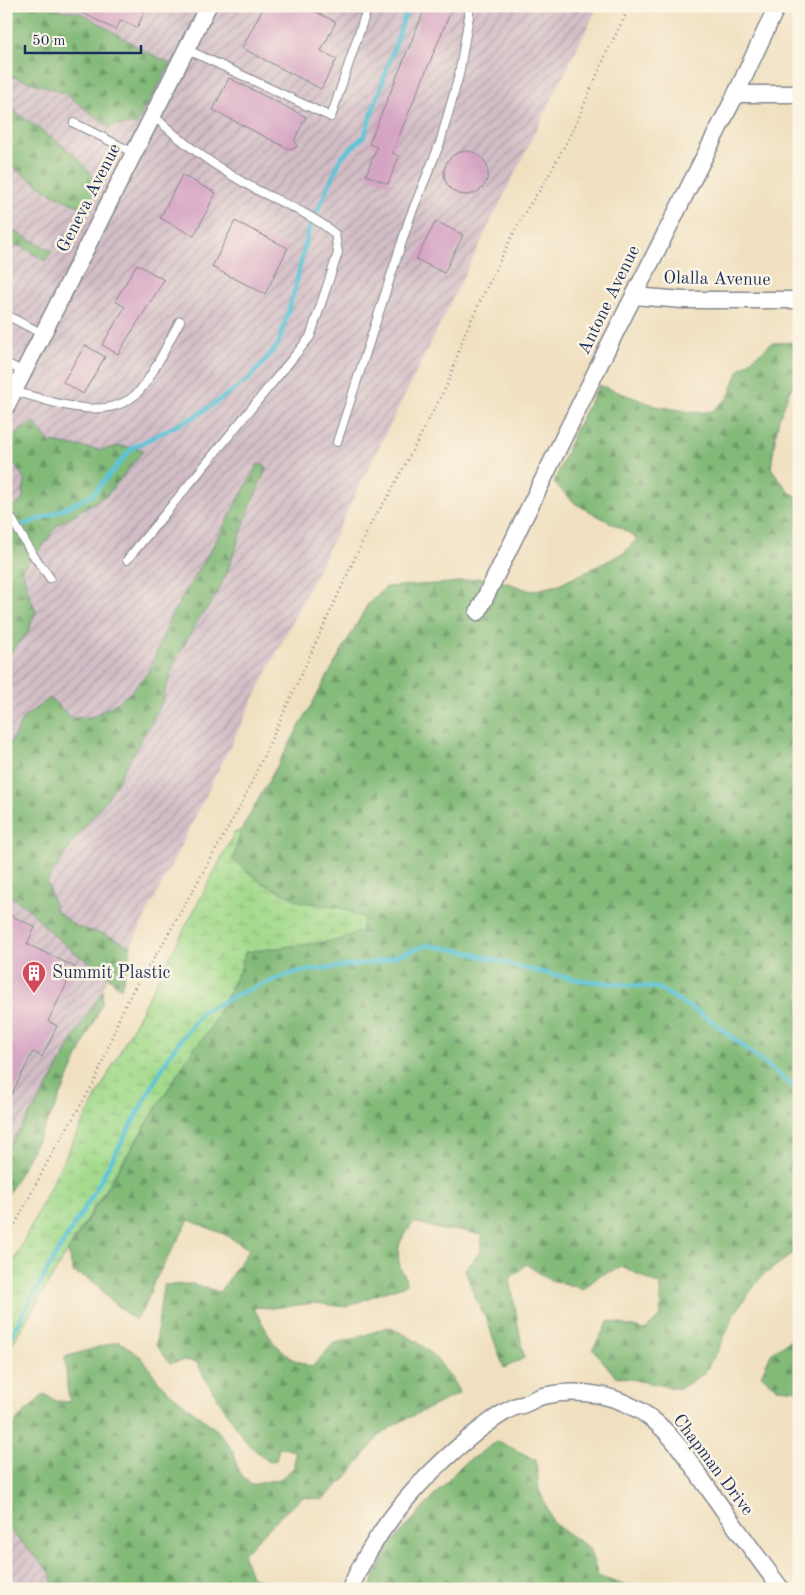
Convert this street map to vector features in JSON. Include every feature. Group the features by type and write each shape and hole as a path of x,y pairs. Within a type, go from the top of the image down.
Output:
{"street":[{"name":"Geneva Avenue","path":"6,407 208,6"},
{"name":"Antone Avenue","path":"478,612 736,94 777,6"},
{"path":"736,94 799,94"},
{"name":"Olalla Avenue","path":"634,296 684,300 799,300"},
{"name":"Chapman Drive","path":"350,1589 377,1538 398,1509 414,1490 457,1448 495,1418 517,1405 522,1405 543,1396 574,1392 610,1396 634,1406 658,1424 686,1456 781,1589"}],"lane":[{"path":"186,49 331,117 368,6"},
{"path":"337,442 410,217 440,143 459,75 469,6"},
{"path":"127,560 310,337 338,253 335,234 320,222 254,188 213,164 177,138 153,115"},
{"path":"74,123 134,153"},
{"path":"6,315 43,334"},
{"path":"14,391 75,408 105,408 119,404 135,396 144,386 180,321"},
{"path":"6,363 24,372"},
{"path":"9,517 50,578"}],"path":[{"path":"6,1242 49,1159 92,1087 120,1016 133,990 171,929 242,803 372,521 389,495 447,385 465,333 509,242 548,179 574,128 607,52 630,6"}],"shaded area":[{"path":"6,6 598,6 131,946 104,934 77,927 56,911 47,882 78,835 107,799 150,725 161,704 174,664 197,621 212,602 267,467 258,464 212,548 171,616 149,671 130,693 92,717 23,718 12,741 6,745 6,658 27,634 36,611 22,570 43,546 57,525 82,511 144,450 120,446 101,450 49,442 34,422 10,458 25,479 22,501 6,510"},
{"path":"6,893 30,910 47,929 76,954 95,965 108,977 103,990 79,1028 50,1083 6,1151"},
{"path":"6,1526 52,1573 53,1589 6,1589"}],"green space":[{"path":"6,6 47,6 53,9 82,13 145,51 171,64 136,124 107,126 65,93 11,76 6,79"},
{"path":"6,102 9,107 74,154 97,181 90,209 59,197 13,167 6,173"},
{"path":"6,227 52,251 45,261 23,247 6,244"},
{"path":"799,342 799,376 789,392 779,419 771,468 790,493 799,497 799,1249 761,1277 734,1314 719,1349 704,1373 680,1389 615,1376 593,1349 609,1321 645,1330 661,1316 660,1285 623,1267 600,1275 584,1289 548,1279 526,1264 510,1279 524,1358 504,1368 465,1269 481,1251 482,1235 459,1230 442,1230 414,1222 404,1236 398,1256 406,1285 346,1307 314,1303 273,1308 253,1307 273,1342 292,1359 312,1367 334,1343 350,1340 388,1327 412,1339 430,1353 446,1370 460,1393 396,1424 380,1435 346,1478 322,1500 303,1497 243,1554 251,1576 280,1589 53,1589 51,1573 6,1526 6,1431 44,1394 56,1401 70,1402 65,1357 119,1341 141,1357 162,1386 218,1431 234,1452 238,1471 251,1485 280,1479 294,1468 295,1451 279,1447 276,1460 269,1462 246,1442 205,1378 197,1362 185,1360 170,1363 156,1345 164,1285 193,1284 220,1292 249,1249 226,1235 189,1220 154,1282 145,1306 135,1320 113,1303 93,1281 73,1272 68,1251 190,1054 215,1018 229,993 245,952 338,940 341,908 301,902 262,883 233,860 240,832 368,604 386,587 451,583 478,578 508,583 531,591 559,585 624,553 637,539 576,504 554,483 575,430 599,385 656,406 697,413 712,411 728,398 739,370 772,343"},
{"path":"34,422 49,442 101,450 120,446 144,450 107,495 57,525 43,546 22,569 29,595 36,611 27,634 6,658 6,510 22,501 25,480 10,458 11,437"},
{"path":"258,464 267,467 252,502 226,575 212,602 197,621 174,664 161,704 107,799 78,835 47,882 56,911 77,927 104,934 131,946 121,989 95,965 76,954 47,929 30,910 6,893 6,745 12,741 23,718 50,698 72,718 92,717 130,693 149,671 171,616 212,548"},
{"path":"235,832 240,832 233,860 262,883 301,902 341,908 365,918 360,932 338,940 245,952 241,967 210,1029 190,1054 93,1209 6,1354 6,1277 70,1147"},
{"path":"103,990 102,1003 56,1106 6,1198 6,1151 50,1083 79,1028"},
{"path":"799,1335 799,1390 777,1388 761,1375 772,1352"},
{"path":"498,1441 536,1460 539,1490 554,1524 589,1548 598,1576 635,1589 369,1589 389,1546 462,1465"}],"building":[{"path":"69,6 147,6 137,28 121,20 116,30"},
{"path":"264,6 304,6 336,22 321,51 337,59 321,89 242,48"},
{"path":"426,6 453,6 392,153 399,156 388,184 366,175 377,147 369,144"},
{"path":"229,78 306,117 295,139 297,147 289,149 213,110"},
{"path":"462,151 470,151 482,157 488,173 482,189 470,195 462,195 450,189 444,177 444,169 450,157"},
{"path":"182,175 216,193 194,236 160,218"},
{"path":"235,221 288,248 265,294 212,267"},
{"path":"436,221 463,235 444,273 416,259"},
{"path":"137,264 164,280 118,354 102,345 125,307 115,301"},
{"path":"85,345 105,357 83,394 63,382"},
{"name":"Summit Plastic","path":"6,913 35,927 27,944 75,967 48,1021 57,1026 42,1057 33,1052 6,1105"}],"waterway":[{"path":"6,531 51,515 92,495 132,448 199,414 248,380 278,345 294,292 308,232 341,158 364,136 407,10 406,6"},
{"path":"6,1345 57,1253 92,1196 170,1054 202,1012 245,991 296,972 378,962 428,945 463,951 527,969 579,980 658,988 709,1019 799,1091"}],"place":[{"name":"Summit Plastic","path":"34,994"}]}
